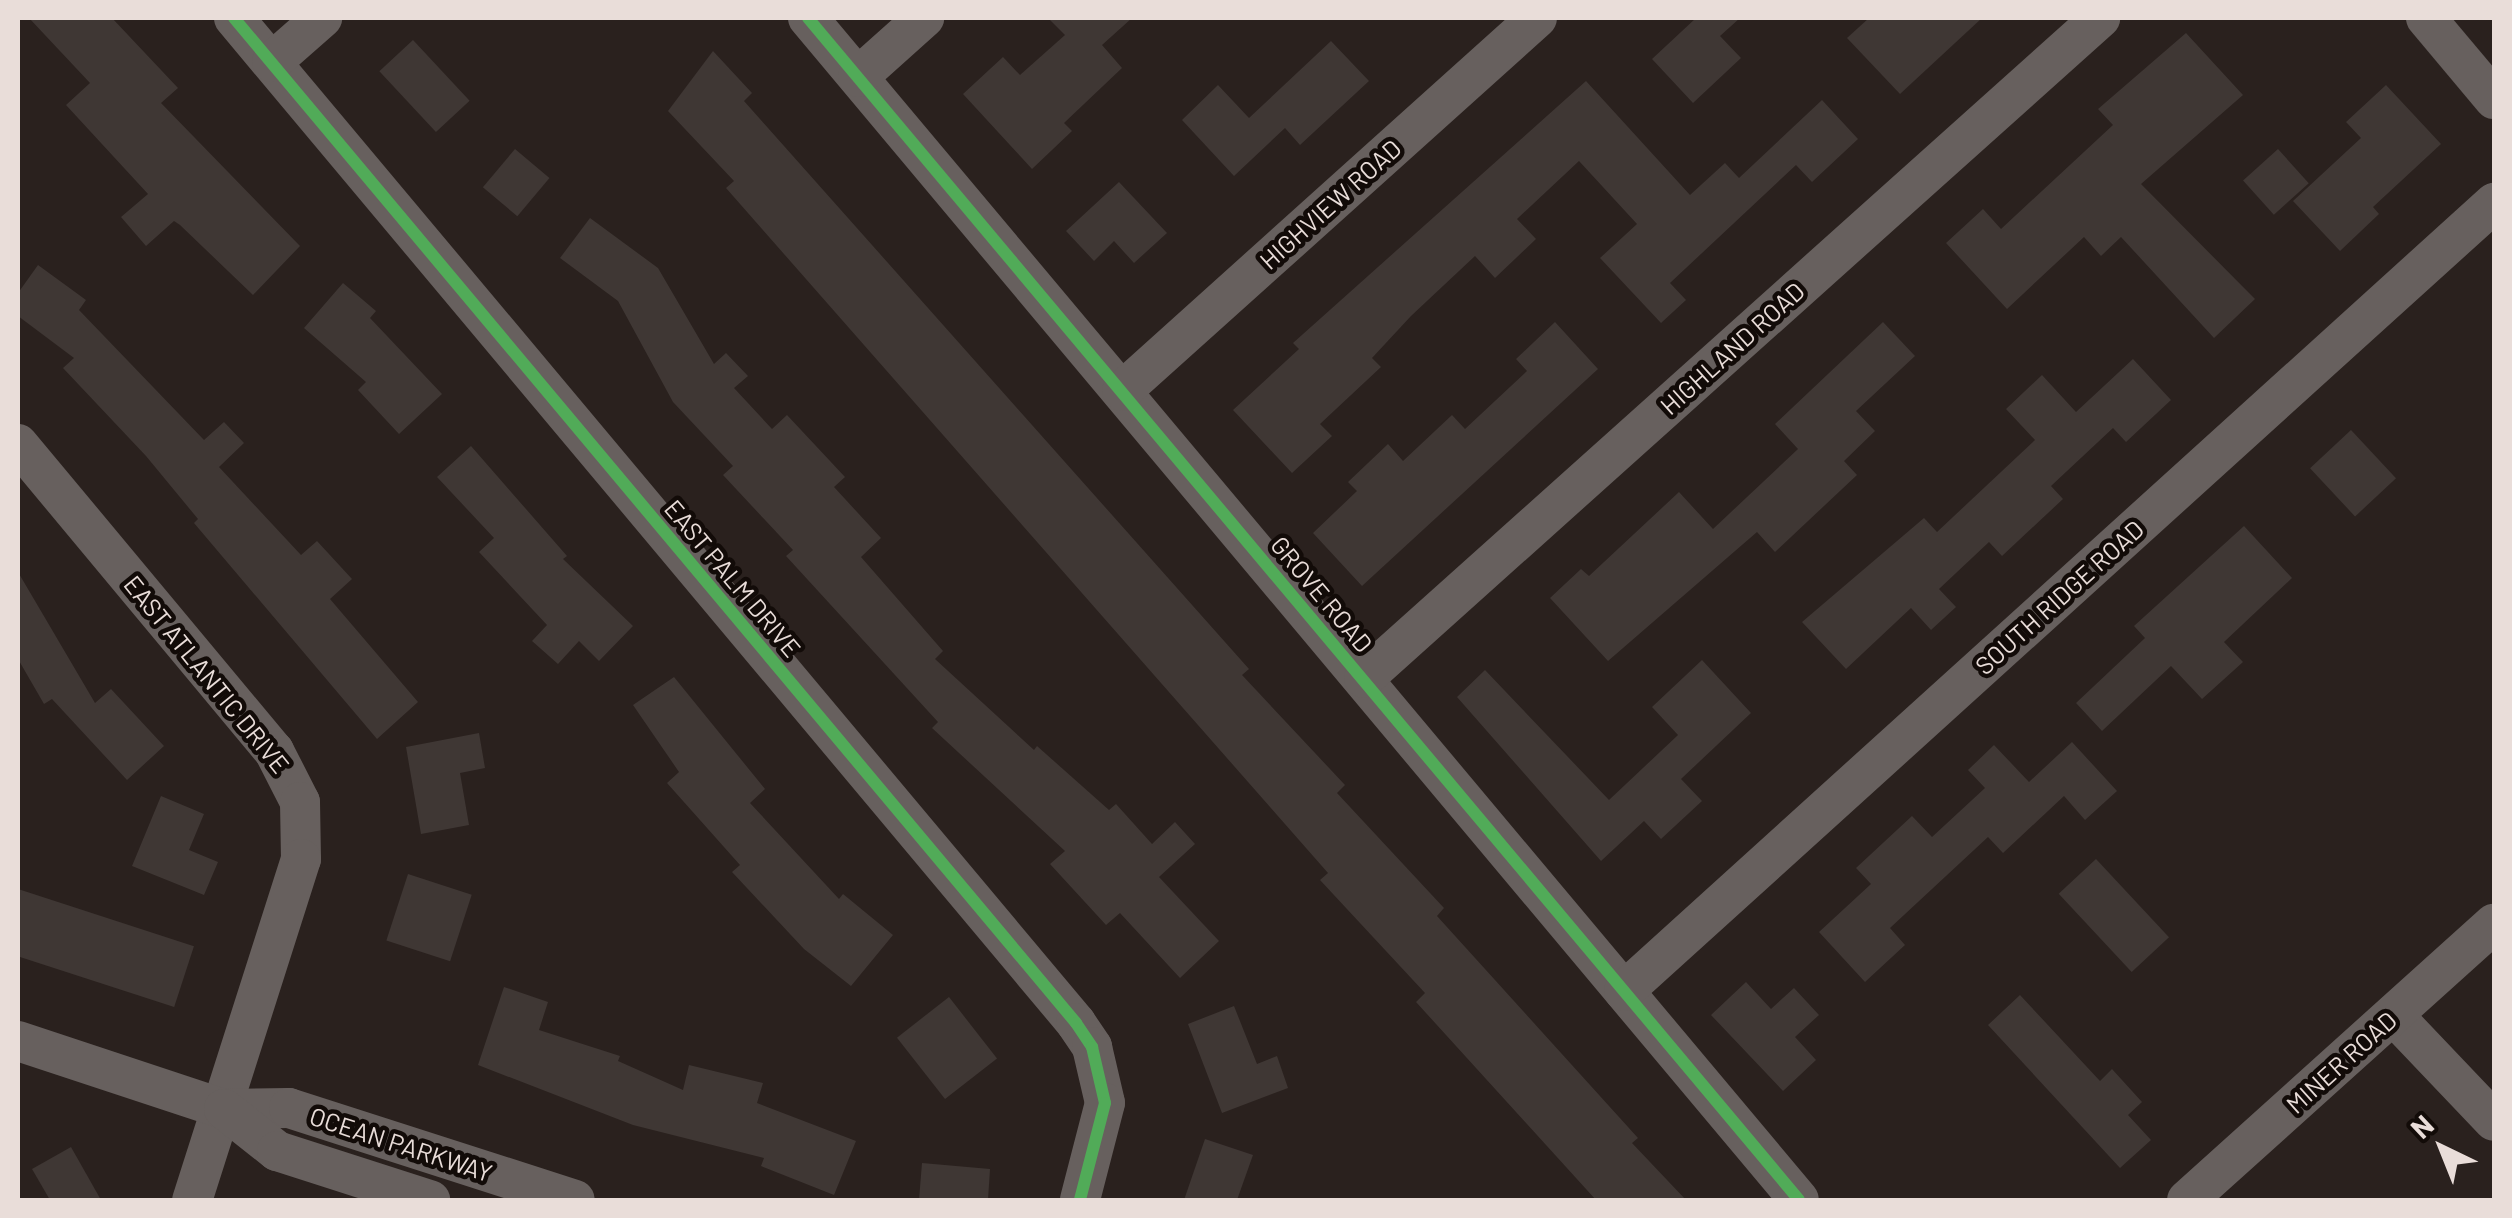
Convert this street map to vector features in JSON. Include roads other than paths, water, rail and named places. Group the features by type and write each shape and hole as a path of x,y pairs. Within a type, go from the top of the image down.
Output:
{"street":[{"name":"EAST PALM DRIVE","path":"234,18 1076,1024 1097,1060 1105,1103 1080,1200"},
{"path":"272,62 322,18"},
{"name":"GROVE ROAD","path":"808,18 1799,1200"},
{"path":"858,77 924,18"},
{"name":"HIGHVIEW ROAD","path":"1122,391 1537,18"},
{"name":"HIGHLAND ROAD","path":"1364,678 2100,18"},
{"path":"2426,18 2494,99"},
{"name":"SOUTH RIDGE ROAD","path":"1624,991 2494,203"},
{"name":"EAST ATLANTIC DRIVE","path":"18,444 274,751 300,802 301,859 192,1200"},
{"name":"MINER ROAD","path":"2187,1200 2494,924"},
{"path":"2393,1015 2494,1120"},
{"name":"OCEAN PARKWAY","path":"18,1041 224,1109 289,1108 575,1200"},
{"name":"OCEAN PARKWAY","path":"224,1109 277,1151 430,1200"}]}
